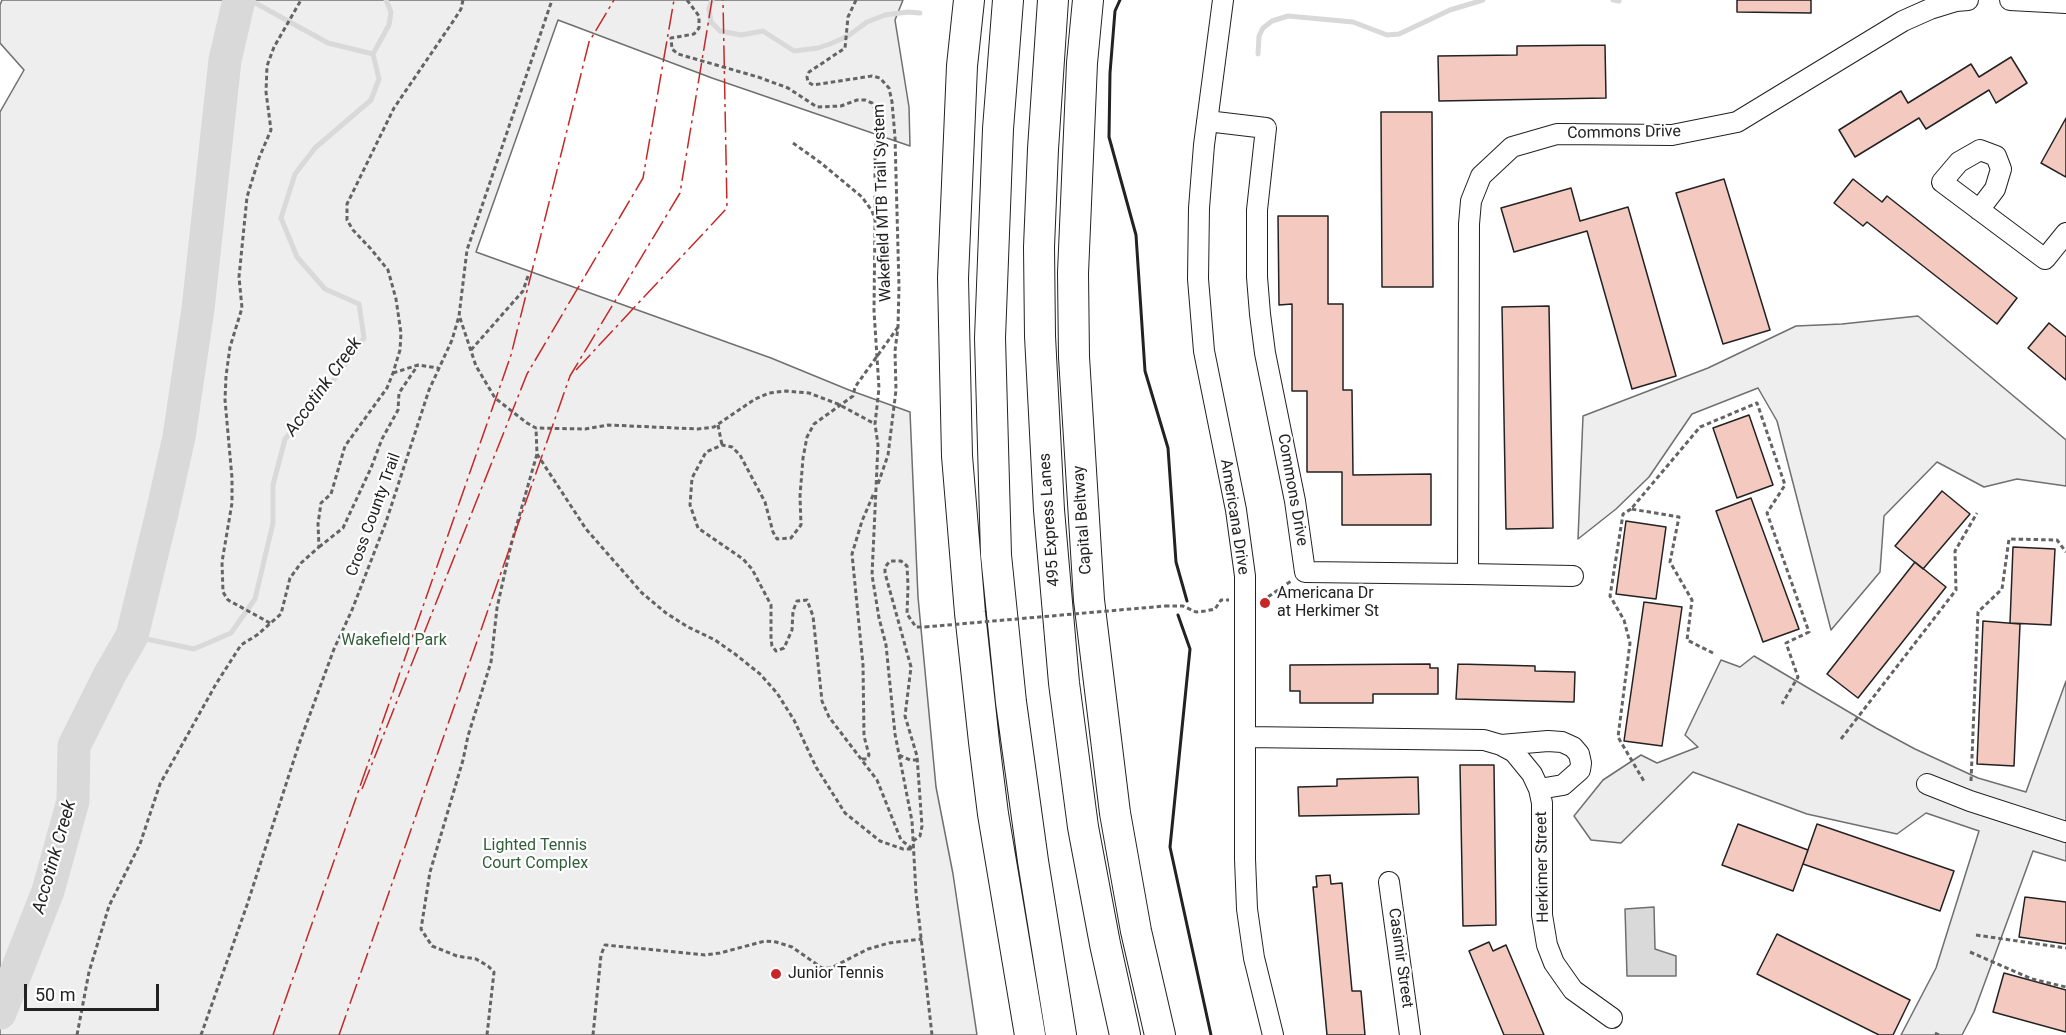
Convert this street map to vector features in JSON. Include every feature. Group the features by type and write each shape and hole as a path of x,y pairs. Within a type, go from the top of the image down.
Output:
{"highway":[{"path":"969,0 962,66 953,278 957,456 970,613 984,742 995,826 1030,1035"},
{"path":"1008,0 998,129 990,327 996,555 1011,702 1034,873 1061,1035"},
{"name":"495 Express Lanes","path":"1053,0 1043,138 1040,247 1040,336 1049,510 1064,683 1082,815 1105,944 1125,1034"},
{"name":"Capital Beltway","path":"1088,0 1081,74 1073,273 1078,423 1089,600 1115,813 1136,931 1160,1035"}],"street":[{"name":"Americana Drive","path":"1223,0 1207,121 1199,208 1198,279 1204,351 1236,510 1245,576 1247,909 1254,958 1273,1035"},
{"name":"Commons Drive","path":"1468,574 1469,224 1471,201 1481,176 1512,147 1557,134 1672,135 1737,122 1903,21 1929,9 1968,0"},
{"path":"2010,0 2066,3"},
{"name":"Commons Drive","path":"1207,121 1266,128 1257,210 1257,277 1260,314 1265,353 1297,512 1305,572 1573,576"},
{"path":"1979,210 2045,259 2066,232"},
{"name":"Herkimer Street","path":"1245,737 1484,740 1514,752 1525,764 1539,789 1542,803 1542,915 1547,945 1554,963 1573,990 1612,1018"},
{"path":"1501,745 1548,741 1562,742 1573,747 1579,754 1580,770 1563,785 1539,789"},
{"path":"1927,784 1970,801 2066,832"},
{"name":"Casimir Street","path":"1389,882 1410,1035"}],"path":[{"path":"270,623 228,600 223,592 222,562 232,503 225,400 226,376 230,347 242,308 239,277 247,197 259,158 271,130 266,92 267,66 274,47 301,0"},
{"path":"319,547 318,524 321,503 331,494 345,446 387,388 400,350 396,300 388,270 353,230 348,220 347,204 394,108 454,20 461,9 463,0"},
{"name":"Cross County Trail","path":"201,1035 247,905 299,744 334,649 352,610 386,522 429,390 452,340 459,316 466,250 552,0"},
{"name":"Wakefield MTB Trail System","path":"687,0 699,16 699,28 693,34 671,38 672,49 678,54 788,88 818,107 841,106 857,100 872,103 876,111 877,135 875,220"},
{"name":"Wakefield MTB Trail System","path":"856,0 848,17 845,48 809,72 807,77 808,82 818,85 872,76 885,82 890,88 895,137 898,327 893,420 888,455 862,521 852,554 863,665 864,736 869,755 867,759 862,759"},
{"path":"793,143 862,196 875,220 874,311 879,388 875,424 878,446 872,575 889,663 895,734 912,821 916,893 932,1035"},
{"path":"471,350 523,291 528,276"},
{"path":"459,316 483,380 495,398 536,428 585,429 608,424 698,429 718,425 755,399 769,393 786,391 809,393 841,406 875,424"},
{"path":"898,327 855,387 853,396 814,424 807,437 800,496 801,525 791,538 777,539 765,502 741,455 732,447 722,445 706,452 692,478 690,505 698,528 743,559 752,569 771,605 771,639 776,651 784,648 792,630 797,601 807,600 813,616 822,701 829,717 877,780 901,840 913,849"},
{"path":"77,1035 89,972 109,906 140,844 160,784 216,684 241,645 257,635 281,614 291,578 301,563 343,528 382,439 398,410 399,393 418,365"},
{"path":"393,373 418,365 438,368"},
{"path":"1645,783 1618,737 1630,643 1624,620 1610,596 1623,514 1631,509 1700,427 1757,403 1785,485 1767,513 1809,632 1786,643 1798,677 1782,704"},
{"path":"718,425 722,445"},
{"path":"488,1035 494,972 476,959 457,956 432,946 420,929 430,872 491,662 496,608 537,454 536,428"},
{"path":"537,454 586,529 642,593 681,622 715,640 735,654 760,674 777,693 794,720 821,776 845,813 880,841 903,849 913,849"},
{"path":"1631,509 1679,517 1670,562 1692,600 1688,640 1713,653"},
{"path":"1841,739 1956,590 1955,552 1977,513"},
{"path":"1970,801 1978,612 2002,589 2009,539 2057,540 2066,552"},
{"path":"913,841 920,836 922,826 917,760 905,716 911,673 910,662 885,573 885,567 890,561 901,561 907,566 907,614 916,627 1165,606"},
{"path":"899,755 917,760"},
{"path":"1976,935 2066,948"},
{"path":"593,1035 604,945 705,955 765,941 776,942 792,947 822,968 831,968 868,949 889,943 922,939"},
{"path":"1971,952 2032,979 2066,987"}],"green space":[{"name":"Wakefield Park","path":"2,0 903,0 895,20 909,107 910,146 712,78 558,20 476,252 771,358 910,412 918,597 936,787 953,874 977,1035 0,1035 0,112 24,70 0,43"},
{"path":"1918,316 2066,440 2066,486 2017,479 1984,487 1937,462 1884,516 1880,572 1831,630 1777,421 1758,388 1692,414 1649,477 1616,509 1578,539 1583,416 1708,368 1796,326"}],"shaded area":[{"path":"1754,656 1915,749 1978,778 2026,792 2066,681 2066,861 2033,851 1974,1012 1962,1035 1901,1035 1936,968 1979,831 1926,813 1897,834 1807,814 1693,772 1621,843 1591,840 1574,816 1603,780 1641,755 1657,763 1698,747 1685,735 1721,660 1740,667"},
{"path":"1654,907 1655,949 1676,956 1676,976 1627,976 1625,909"}],"building":[{"path":"1737,0 1811,0 1811,13 1737,12"},
{"path":"1605,45 1606,98 1439,101 1438,56 1517,55 1517,46"},
{"path":"2011,57 2027,83 1996,103 1989,90 1926,129 1919,118 1855,157 1839,130 1901,91 1908,103 1971,64 1979,77"},
{"path":"1381,112 1432,112 1433,287 1382,287"},
{"path":"2066,118 2066,177 2041,163"},
{"path":"1724,179 1770,330 1723,344 1676,193"},
{"path":"1853,179 1882,202 1887,196 2017,298 1997,324 1867,222 1863,226 1834,203"},
{"path":"1571,188 1580,221 1628,207 1676,376 1632,389 1587,231 1514,252 1501,208"},
{"path":"1278,216 1328,216 1328,304 1343,304 1343,390 1352,390 1353,475 1431,474 1431,525 1342,525 1342,472 1307,472 1307,391 1292,391 1292,304 1279,305"},
{"path":"1549,306 1553,528 1506,529 1502,307"},
{"path":"2049,323 2066,337 2066,380 2028,348"},
{"path":"1749,415 1773,485 1737,498 1713,428"},
{"path":"1942,491 1970,514 1923,569 1895,546"},
{"path":"1751,498 1799,629 1763,642 1716,511"},
{"path":"1626,521 1666,527 1656,599 1616,594"},
{"path":"2013,547 2055,549 2051,625 2010,623"},
{"path":"1915,562 1946,587 1858,698 1827,674"},
{"path":"1644,602 1682,607 1662,746 1624,741"},
{"path":"1983,621 2020,624 2014,766 1977,764"},
{"path":"1430,664 1430,668 1438,668 1438,694 1373,694 1373,703 1300,703 1300,691 1290,691 1290,665"},
{"path":"1458,664 1535,666 1535,671 1575,672 1574,702 1456,699"},
{"path":"1460,765 1494,765 1496,925 1463,926"},
{"path":"1418,777 1419,814 1299,816 1298,787 1337,786 1337,779"},
{"path":"1738,824 1808,850 1793,891 1722,865"},
{"path":"1817,824 1954,871 1940,911 1803,864"},
{"path":"1330,875 1331,884 1342,883 1352,991 1361,991 1365,1035 1327,1035 1313,887 1317,887 1316,876"},
{"path":"2025,897 2066,902 2066,944 2019,937"},
{"path":"1777,934 1910,1000 1893,1035 1879,1035 1757,974"},
{"path":"1489,942 1493,951 1506,945 1544,1035 1504,1035 1469,951"},
{"path":"2004,973 2066,990 2066,1032 1993,1012"}],"waterway":[{"name":"Accotink Creek","path":"0,1013 48,891 73,801 74,746 132,636 162,513 179,437 198,309 225,60 239,0"},
{"name":"Accotink Creek","path":"132,636 194,649 231,633 255,599 273,523 273,485 285,439 322,396 364,338 359,304 325,289 297,257 281,218 295,174 315,148 371,100 379,79 373,54 328,43 250,0"},
{"path":"373,54 389,25 391,12 386,0"},
{"path":"712,0 709,9 711,22 720,31 741,35 763,31 794,51 830,44 848,36 867,22 885,15 920,13"},
{"path":"1258,54 1259,36 1263,28 1272,21 1288,16 1353,22 1387,35 1399,34 1450,10 1483,0"},
{"path":"1613,0 1619,1"}],"wall":[{"path":"1120,0 1115,11 1110,73 1109,137 1136,235 1145,371 1168,448 1176,562 1187,601"},
{"path":"1178,615 1190,649 1170,847 1211,1035"}],"power":[{"path":"273,1035 511,355 589,42 614,0"},
{"path":"362,789 527,374 643,178 674,0"},
{"path":"339,1035 570,376 680,193 712,0"},
{"path":"576,370 727,208 723,0"}],"place":[{"name":"Americana Dr at Herkimer St","path":"1265,603"},
{"name":"Junior Tennis","path":"776,974"}],"park label":[{"name":"Lighted Tennis Court Complex","path":"535,855"}]}
